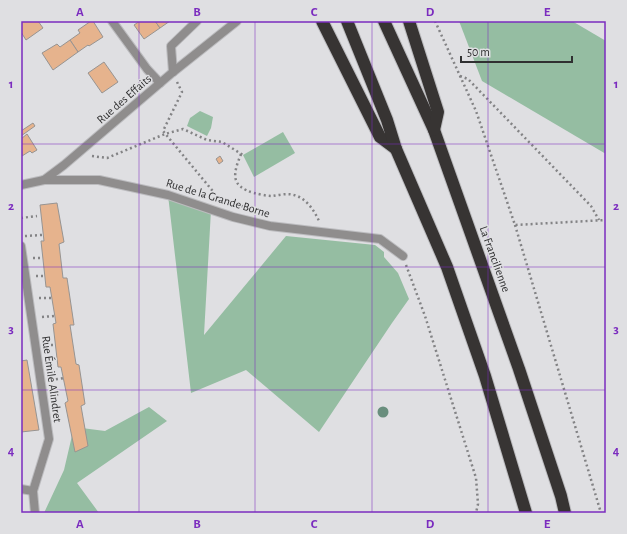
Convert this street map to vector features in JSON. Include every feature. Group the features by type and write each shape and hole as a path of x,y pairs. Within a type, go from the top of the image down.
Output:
{"highway":[{"path":"322,21 380,137 396,149"},
{"path":"347,21 388,120 396,149 447,267 485,376 526,513"},
{"name":"La Francilienne","path":"384,21 434,130 519,369 561,496 565,513"},
{"path":"409,21 438,112 434,130"}],"street":[{"path":"112,21 147,69 160,83"},
{"path":"173,72 172,46 197,21"},
{"name":"Rue des Effaits","path":"21,185 44,180 173,72 237,21"},
{"name":"Rue de la Grande Borne","path":"44,180 99,180 168,195 233,217 270,226 380,239 403,256"},
{"name":"Rue Émile Alindret","path":"21,246 49,439 33,491 35,513"},
{"path":"21,489 33,491"}],"path":[{"path":"435,21 476,111 515,225 601,513"},
{"path":"173,72 182,92 163,131 222,203"},
{"path":"460,76 468,79 591,206 599,220"},
{"path":"78,153 107,158 165,134 183,129 206,140 222,142 242,155 235,177 236,184 250,192 260,195 294,195 306,201 316,213 320,225"},
{"path":"235,205 255,208 260,212"},
{"path":"21,218 37,216"},
{"path":"515,225 606,220"},
{"path":"21,236 42,235"},
{"path":"403,256 425,316 476,478 478,504 476,513"}],"green space":[{"path":"459,21 572,21 606,41 606,154 482,81"},
{"path":"200,111 213,117 211,128 207,136 187,126 190,118"},
{"path":"283,132 295,153 254,177 243,155"},
{"path":"168,195 211,210 204,335 286,236 375,245 384,252 384,257 398,273 409,299 319,432 246,370 191,393"},
{"path":"149,407 167,421 77,483 99,513 44,513 64,470 74,427 105,431"}],"building":[{"path":"21,21 38,21 43,28 26,40 21,32"},
{"path":"93,21 103,37 78,52 70,40 80,33 78,30"},
{"path":"140,21 155,21 160,28 144,39 134,25"},
{"path":"155,21 170,21 160,28"},
{"path":"70,40 78,52 53,70 42,53 57,44 60,47"},
{"path":"104,62 118,82 102,93 88,73"},
{"path":"33,123 35,126 21,136 21,131"},
{"path":"27,134 37,150 32,153 30,151 22,156 21,139"},
{"path":"220,156 223,161 219,164 216,159"},
{"path":"57,203 64,242 59,244 63,278 67,278 74,325 70,325 76,364 79,365 85,404 81,406 88,446 75,452 65,403 68,401 61,367 58,367 53,324 56,323 50,287 46,287 41,241 44,241 40,205"},
{"path":"27,360 39,430 21,432 21,361"}]}
